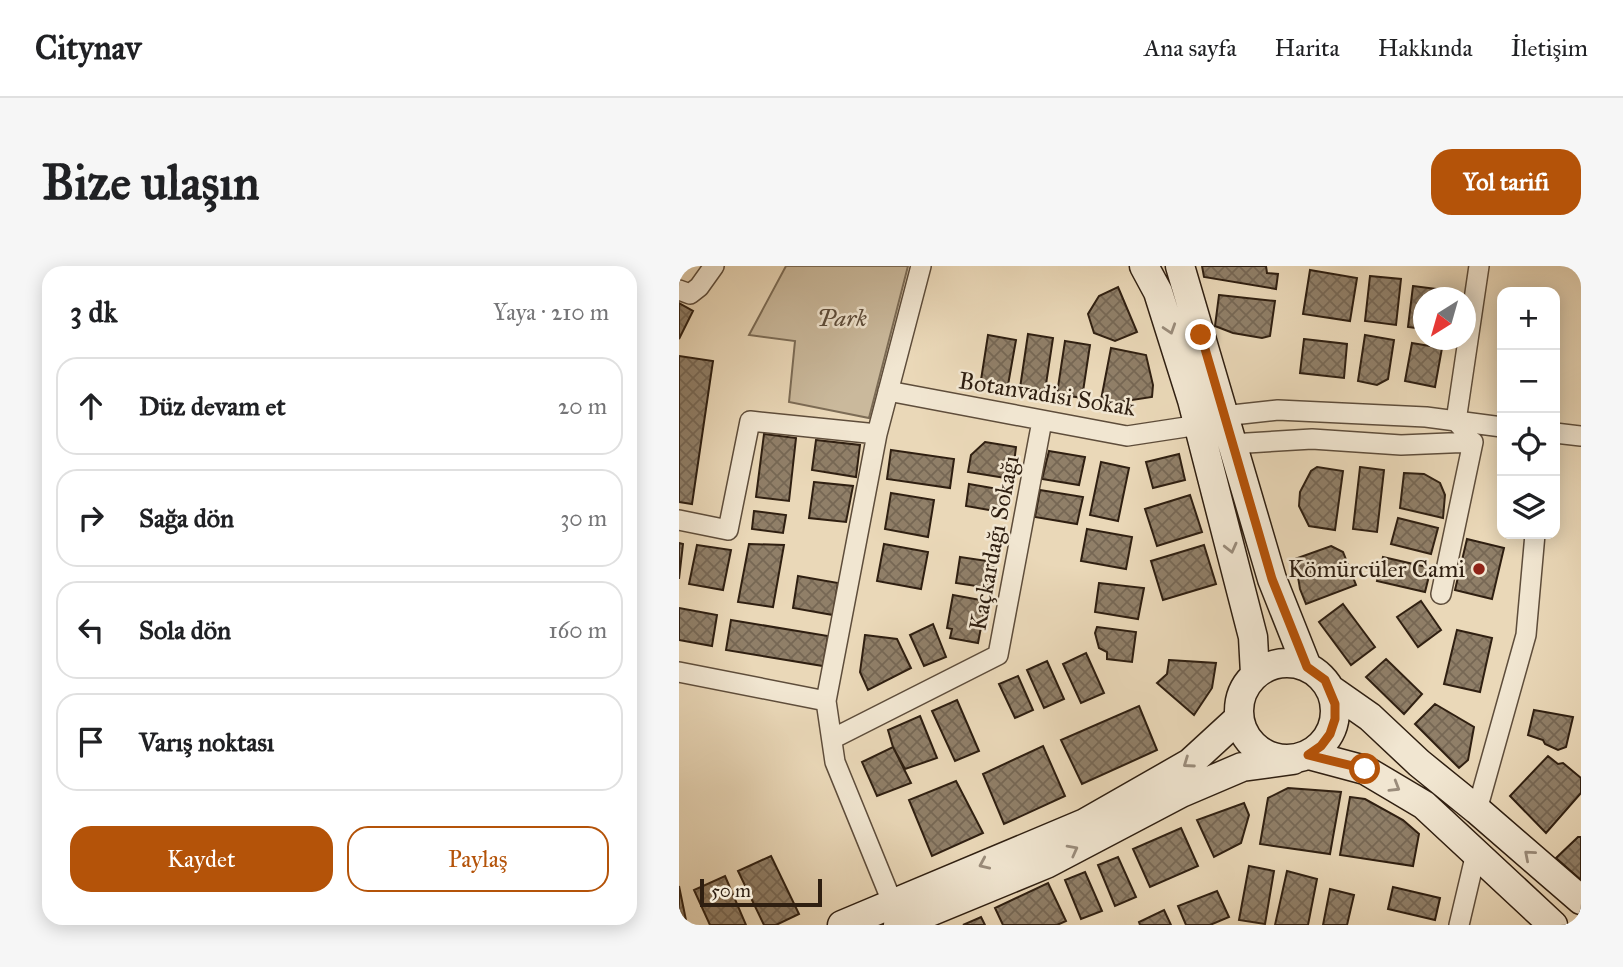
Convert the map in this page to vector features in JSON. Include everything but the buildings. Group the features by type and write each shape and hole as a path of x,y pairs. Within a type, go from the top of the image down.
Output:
{"main road":[{"path":"1144,266 1211,421 1231,444 1272,579 1307,667"},
{"path":"1179,266 1253,638 1255,674"},
{"path":"1553,925 1424,805 1365,769 1301,757 1278,759 1264,754 1252,745 1243,732 1239,718 1239,702 1245,687 1255,674 1280,663 1294,663 1317,672 1331,689 1370,718 1419,764 1581,900"},
{"path":"842,925 898,920 1046,864 1181,793 1242,767 1301,757 1326,740 1335,719 1331,689"},
{"path":"898,920 1003,855 1085,822 1190,763 1239,718"}],"street":[{"path":"679,290 690,294 699,287 714,266"},
{"path":"898,920 835,762 826,701 877,434 921,266"},
{"path":"1473,442 1456,421 1479,266"},
{"name":"Botanvadisi Sokak","path":"888,391 1127,436 1278,410 1426,417 1497,426"},
{"path":"679,520 728,530 750,421 877,434"},
{"name":"Kaçkardağı Sokağı","path":"832,739 999,654 1042,421"},
{"path":"1560,434 1581,436"},
{"path":"1231,444 1312,439 1401,445 1473,442"},
{"path":"1441,594 1473,442"},
{"path":"1477,810 1527,635 1535,539"},
{"path":"679,672 826,701"},
{"path":"1459,925 1476,853"}],"green space":[{"name":"Park","path":"786,266 908,266 869,418 789,402 795,341 749,335"}],"place":[{"name":"Kömürcüler Cami","path":"1479,569"}],"route":[{"path":"1201,335 1272,579 1307,667 1325,680 1335,704 1335,719 1330,734 1321,746 1308,755 1365,769"}]}
